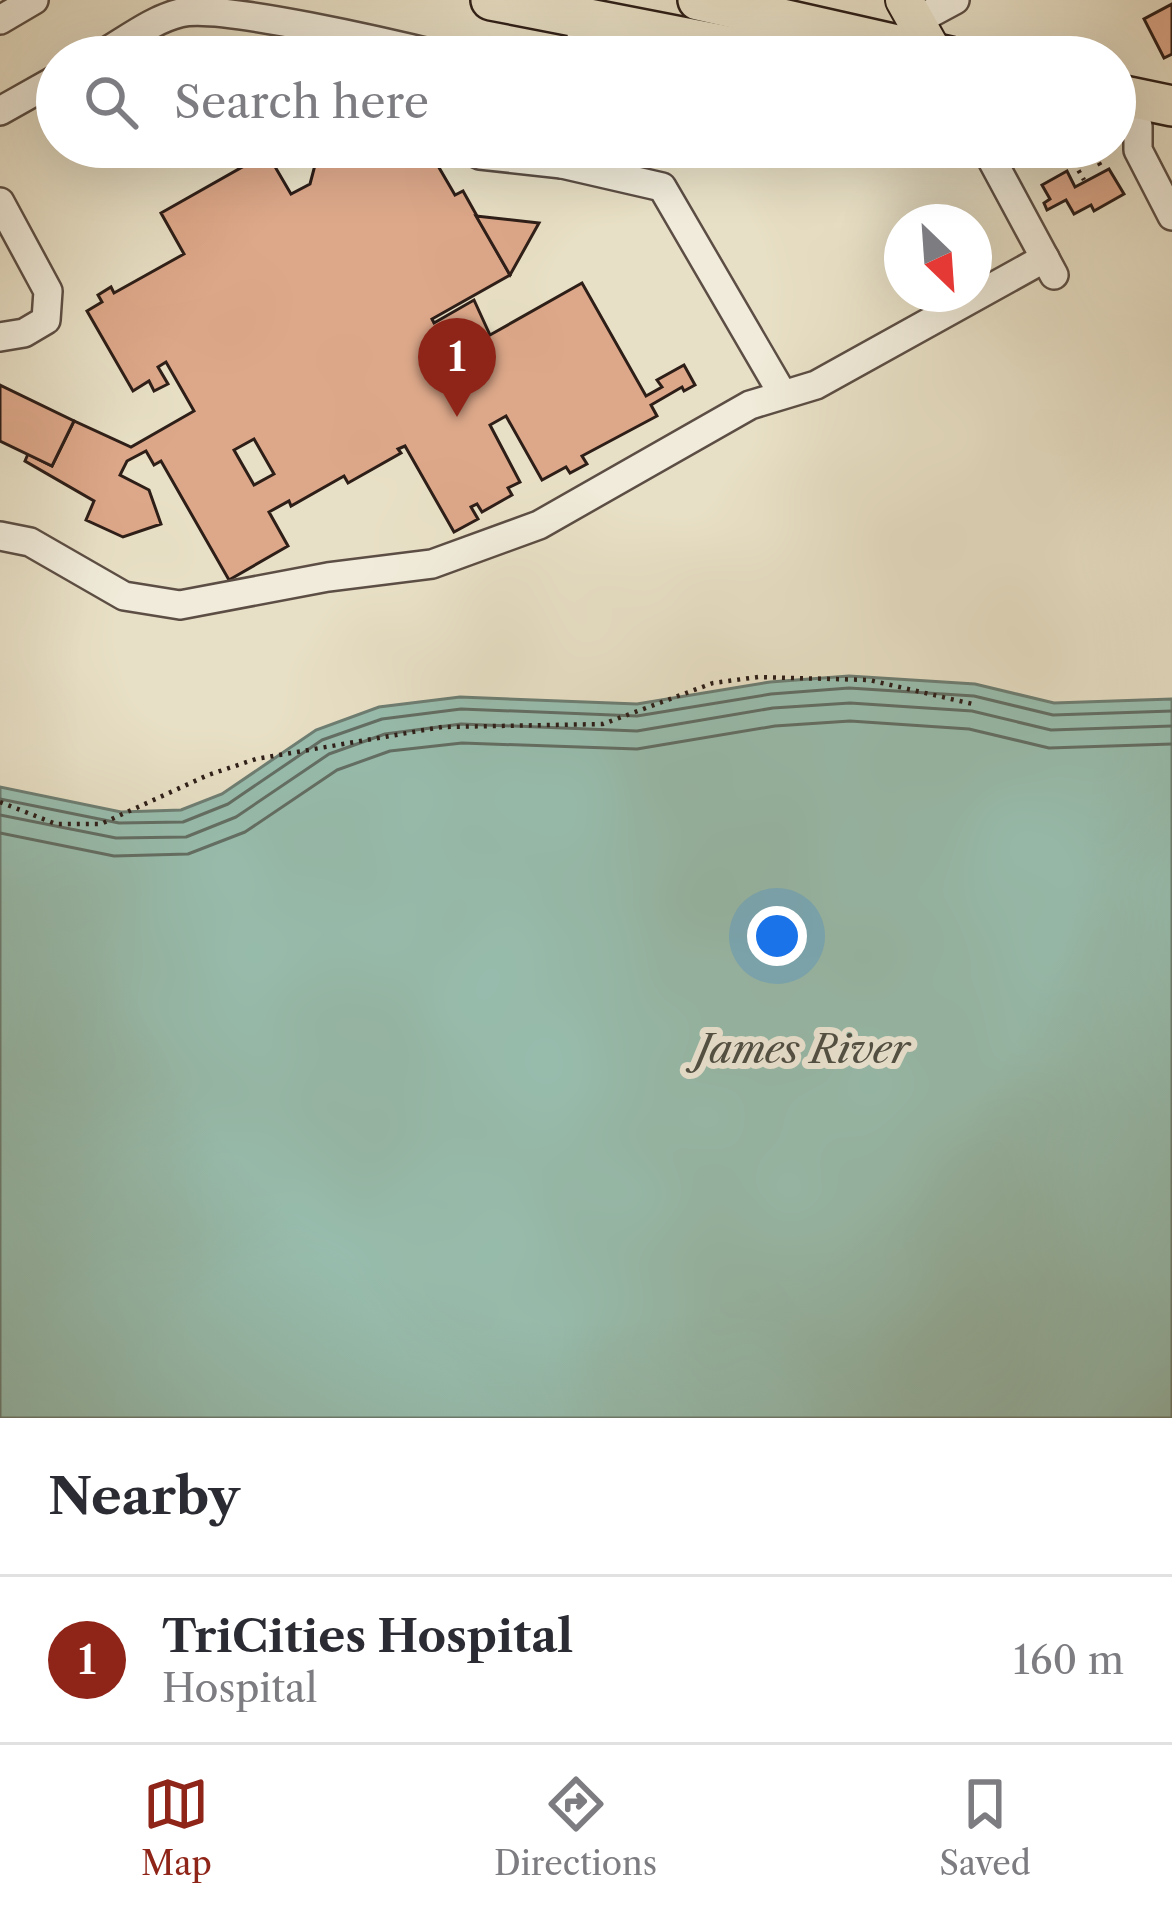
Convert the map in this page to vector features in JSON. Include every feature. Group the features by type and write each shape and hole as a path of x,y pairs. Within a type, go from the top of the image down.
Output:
{"highway":[{"path":"490,0 576,26 643,36"},
{"path":"714,2 916,36"}],"street":[{"path":"0,20 34,0"},
{"path":"929,36 955,0"},
{"path":"137,36 182,12 210,12 340,36"},
{"path":"0,111 36,91"},
{"path":"1149,122 1138,150 1172,216"},
{"path":"603,168 662,187 782,393"},
{"path":"0,536 30,542 124,596 180,604 432,564 539,525 750,405 816,385 1050,267 997,168"},
{"path":"0,202 48,291 46,320 24,333 0,337"}],"path":[{"path":"1077,168 1084,180"},
{"path":"0,802 56,824 101,824 208,775 256,759 442,727 603,724 698,687 758,677 869,680 977,705"}],"water":[{"name":"James River","path":"849,676 975,684 1054,703 1172,699 1172,1418 0,1418 0,787 121,812 181,810 222,794 316,730 379,707 460,697 637,704 770,682"}],"building":[{"path":"1172,4 1172,54 1164,58 1144,19"},
{"path":"240,168 276,168 291,194 310,184 314,168 439,168 455,195 463,191 510,275 432,319 434,323 474,300 490,335 582,283 646,396 662,387 657,380 684,365 695,385 651,405 657,416 582,456 587,464 570,473 566,467 542,480 506,416 490,425 520,482 508,488 512,495 482,512 477,504 471,507 478,519 454,532 405,446 398,449 401,453 348,483 344,476 291,506 289,501 269,512 288,546 229,580 161,461 154,465 146,451 127,461 120,475 149,490 161,524 123,537 86,520 94,501 25,461 28,454 52,466 74,421 131,447 194,411 166,362 158,367 168,384 154,391 149,381 133,391 87,311 102,302 98,295 111,287 114,293 184,254 161,213","holes":["254,439 274,474 254,485 234,450"]},
{"path":"1109,169 1124,194 1094,211 1091,205 1074,214 1066,200 1047,210 1044,203 1050,199 1042,185 1067,171 1075,187"},
{"path":"476,216 539,223 510,275"},
{"path":"0,385 74,421 52,466 0,441"}],"place":[{"name":"TriCities Hospital","path":"457,417"}]}
